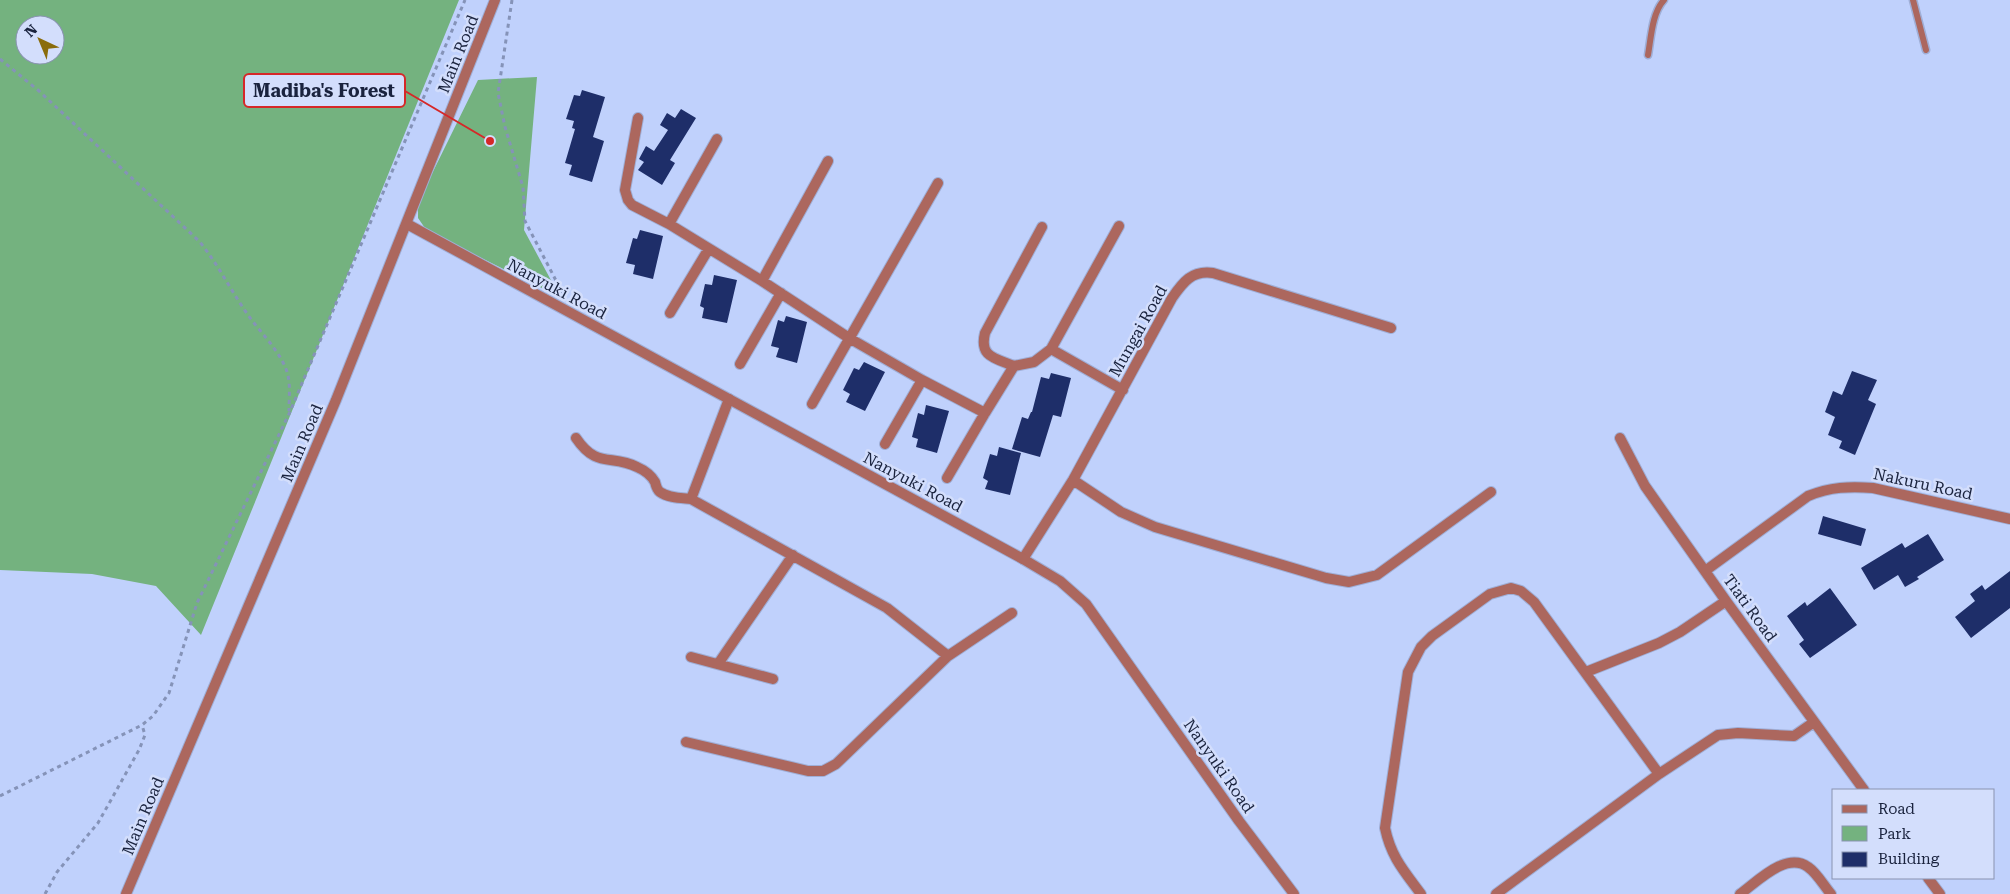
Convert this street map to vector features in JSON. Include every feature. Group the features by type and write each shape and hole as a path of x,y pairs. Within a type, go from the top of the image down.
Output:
{"street":[{"name":"Main Road","path":"126,894 328,419 495,0"},
{"path":"638,118 626,194 632,205 668,224 762,281 850,338 985,414"},
{"path":"668,224 717,139"},
{"path":"762,281 828,161"},
{"path":"812,404 938,183"},
{"name":"Nanyuki Road","path":"407,224 1024,558 1060,581 1086,604 1239,821 1294,894"},
{"path":"1042,227 983,341 983,348 986,352 1014,366 1028,364 1040,358 1051,349 1119,226"},
{"path":"670,313 708,250"},
{"name":"Mungai Road","path":"1024,558 1073,480 1172,298 1187,278 1195,274 1213,273 1391,328"},
{"path":"740,364 781,293"},
{"path":"1051,349 1122,390"},
{"path":"947,478 1014,366"},
{"path":"885,444 922,380"},
{"path":"691,499 729,399"},
{"path":"576,438 586,450 598,459 629,463 638,467 650,476 662,493 691,499 887,608 948,656"},
{"name":"Tiati Road","path":"1620,438 1645,486 1863,789"},
{"path":"1073,480 1121,512 1155,527 1326,578 1349,582 1377,575 1491,492"},
{"name":"Nakuru Road","path":"1705,571 1808,496 1825,489 1850,486 1873,488 2010,519"},
{"path":"718,664 794,555"},
{"path":"1421,894 1396,862 1389,846 1385,828 1408,672 1421,646 1490,594 1511,588 1521,591 1534,602 1659,774"},
{"path":"1586,672 1659,643 1680,632 1726,601"},
{"path":"686,742 808,771 823,771 836,764 948,656 1012,613"},
{"path":"692,657 773,679"},
{"path":"1496,894 1659,774 1706,742 1723,734 1794,736 1814,722"},
{"path":"1740,894 1780,866 1801,864 1809,868 1831,894"},
{"path":"1929,879 1940,894"}],"lane":[{"path":"1648,55 1655,20 1660,4 1664,0"},
{"path":"1912,0 1926,50"}],"path":[{"path":"0,796 142,725 153,716 169,693 197,603 289,414 464,0"},
{"path":"512,0 498,93 505,127 523,187 525,221 574,315"},
{"path":"0,59 39,91 199,241 212,257 233,294 280,356 286,369 288,381 289,414"},
{"path":"45,894 57,872 98,823 139,750 145,735 142,725"}],"green space":[{"path":"0,0 459,0 201,635 156,586 92,574 0,570"},
{"path":"537,77 524,230 560,297 427,231 418,218 418,202 478,80"}],"building":[{"path":"582,90 605,97 593,137 604,141 592,182 569,175 572,165 565,163 575,129 572,128 574,121 566,119 574,95 580,96"},
{"path":"681,109 696,118 670,160 675,163 662,185 638,170 644,162 639,159 646,146 654,151 668,130 660,125 667,113 675,118"},
{"path":"640,230 663,236 653,279 633,274 635,265 626,263 633,238 637,239"},
{"path":"714,275 737,280 727,323 702,318 704,308 700,306 705,284 712,285"},
{"path":"786,316 807,322 797,363 776,357 779,348 771,346 778,320 784,322"},
{"path":"864,362 885,372 865,411 846,402 850,394 843,390 854,368 859,370"},
{"path":"1852,371 1877,380 1868,400 1876,404 1855,455 1839,448 1842,441 1828,435 1835,417 1825,412 1833,391 1842,395"},
{"path":"1051,373 1071,378 1061,417 1053,415 1040,457 1012,449 1022,417 1028,419 1032,412 1041,377 1049,379"},
{"path":"926,405 949,411 937,453 916,447 918,439 912,437 918,413 924,415"},
{"path":"999,447 1021,453 1010,495 985,489 988,481 983,478 990,454 997,456"},
{"path":"1823,516 1866,529 1861,546 1818,534"},
{"path":"1928,534 1944,560 1905,587 1898,575 1874,590 1861,568 1902,543 1905,548"},
{"path":"2010,571 2010,608 1971,638 1955,617 1975,601 1970,594 1982,585 1985,590"},
{"path":"1830,588 1857,625 1810,658 1799,644 1804,640 1787,616 1805,602 1807,606"}],"place":[{"name":"Madiba's Forest","path":"490,141"}]}
